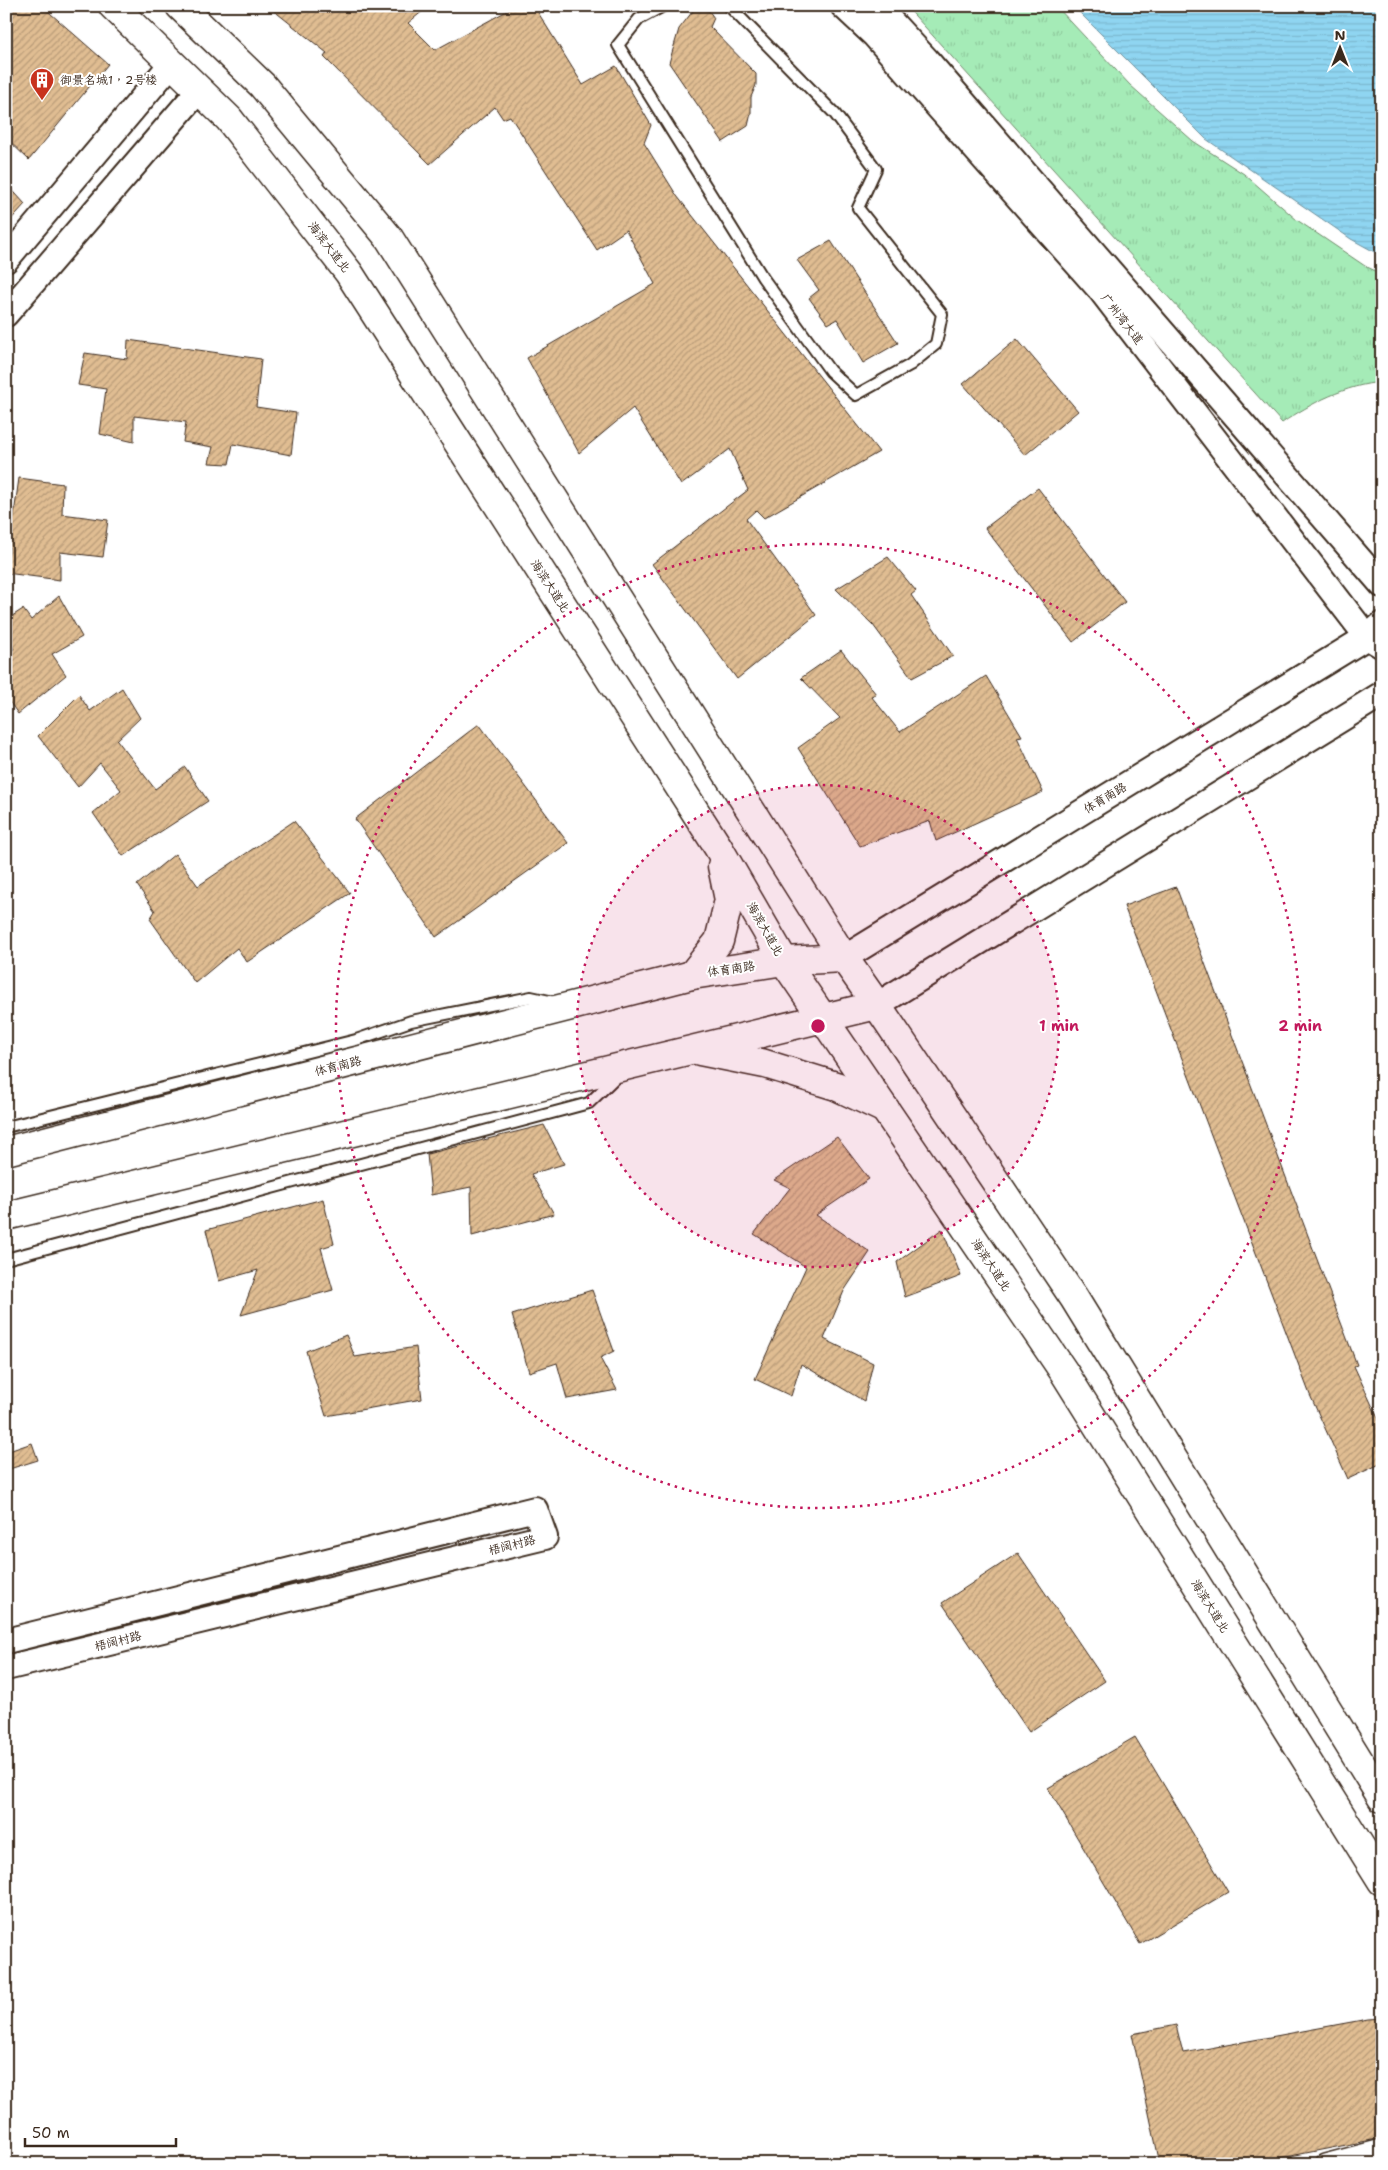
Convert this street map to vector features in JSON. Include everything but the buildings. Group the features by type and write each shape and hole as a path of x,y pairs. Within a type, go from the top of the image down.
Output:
{"main road":[{"name":"海滨大道北","path":"113,6 229,119 349,274 718,847 784,961 1064,1372 1382,1881"},
{"path":"180,6 262,84 389,238 844,958 877,1004 1074,1298 1382,1798"},
{"path":"692,975 719,941 729,900 718,847"},
{"name":"体育南路","path":"6,1151 692,975 784,961 844,958"},
{"path":"6,1216 877,1004"},
{"path":"691,1050 765,1064 840,1087 886,1110"}],"street":[{"name":"广州湾大道","path":"844,6 874,35 1101,291 1377,636"},
{"name":"广州湾大道","path":"877,6 927,60 1382,584"},
{"path":"6,260 172,63"},
{"path":"6,314 199,90"},
{"name":"体育南路","path":"844,958 1377,636"},
{"path":"877,1004 1382,694"},
{"name":"梧阔村路","path":"6,1641 535,1509 545,1537 6,1668"},
{"path":"1325,2164 1382,2148"}],"lane":[{"path":"663,6 639,20 618,46 763,278 830,371 856,395 910,365 936,344 942,314 858,208 876,169 835,114 729,6"},
{"path":"6,1127 356,1040 420,1019 531,996 569,1006"},
{"path":"6,1259 590,1103 629,1065"}],"green space":[{"path":"906,6 1056,6 1130,85 1193,141 1244,174 1297,220 1365,266 1382,274 1382,382 1355,387 1329,396 1282,423"}],"water":[{"path":"1073,6 1382,6 1382,256 1351,239 1206,139"}],"place":[{"name":"御景名城1，2号楼","path":"42,101"}]}
